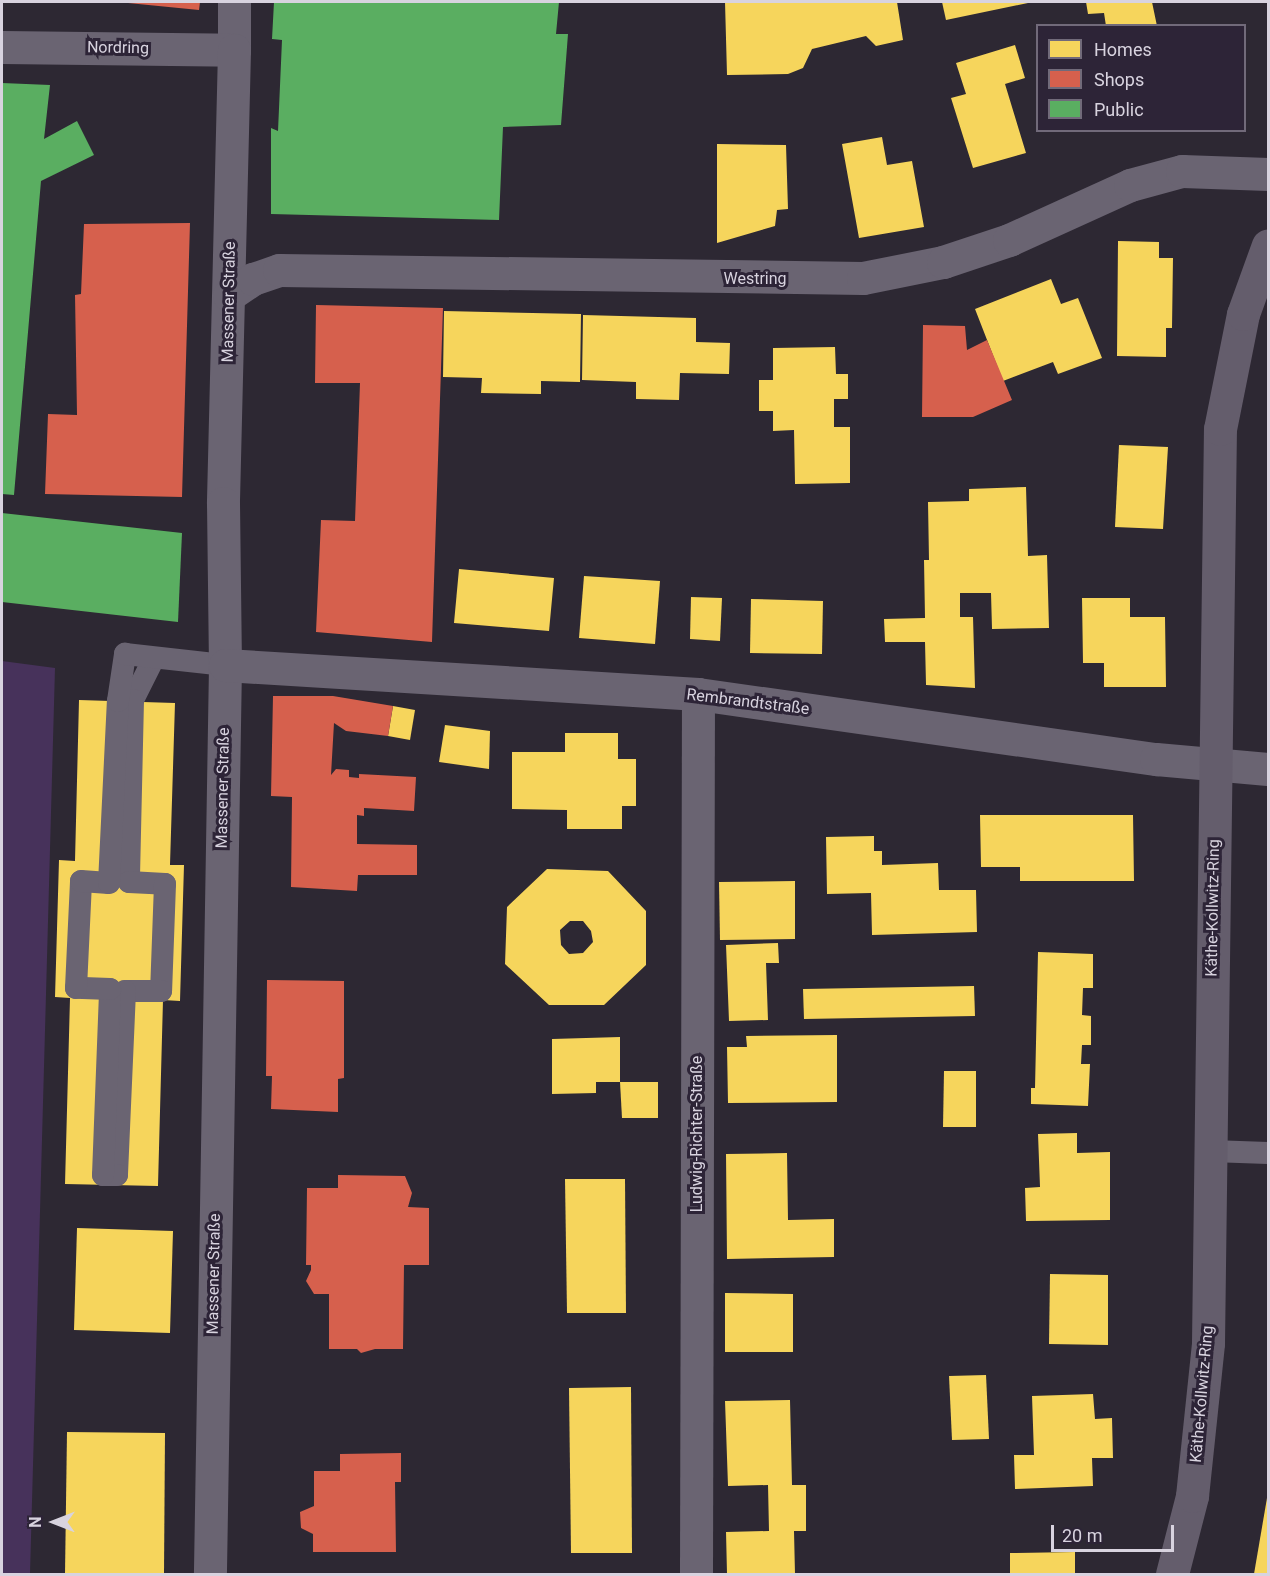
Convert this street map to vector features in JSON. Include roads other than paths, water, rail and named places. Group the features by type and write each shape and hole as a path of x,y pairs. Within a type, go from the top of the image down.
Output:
{"main road":[{"name":"Käthe-Kollwitz-Ring","path":"1172,1575 1199,1449 1208,1343 1220,429 1227,377 1243,314 1269,245"}],"street":[{"name":"Massener Straße","path":"210,1575 225,665 223,503 234,2"},
{"name":"Nordring","path":"2,47 234,50"},
{"name":"Westring","path":"229,296 254,279 279,270 863,278 943,262 1009,240 1130,185 1182,171 1205,169 1269,174"},
{"name":"Rembrandtstraße","path":"225,665 698,694 1214,765 1269,769"},
{"name":"Ludwig-Richter-Straße","path":"696,1575 698,694"}],"lane":[{"path":"154,658 133,700 129,882 165,884 160,990 125,990 117,1175 103,1175 110,989 76,988 81,882 109,883 118,701 125,654 225,665"},
{"path":"1211,1151 1269,1153"}]}
